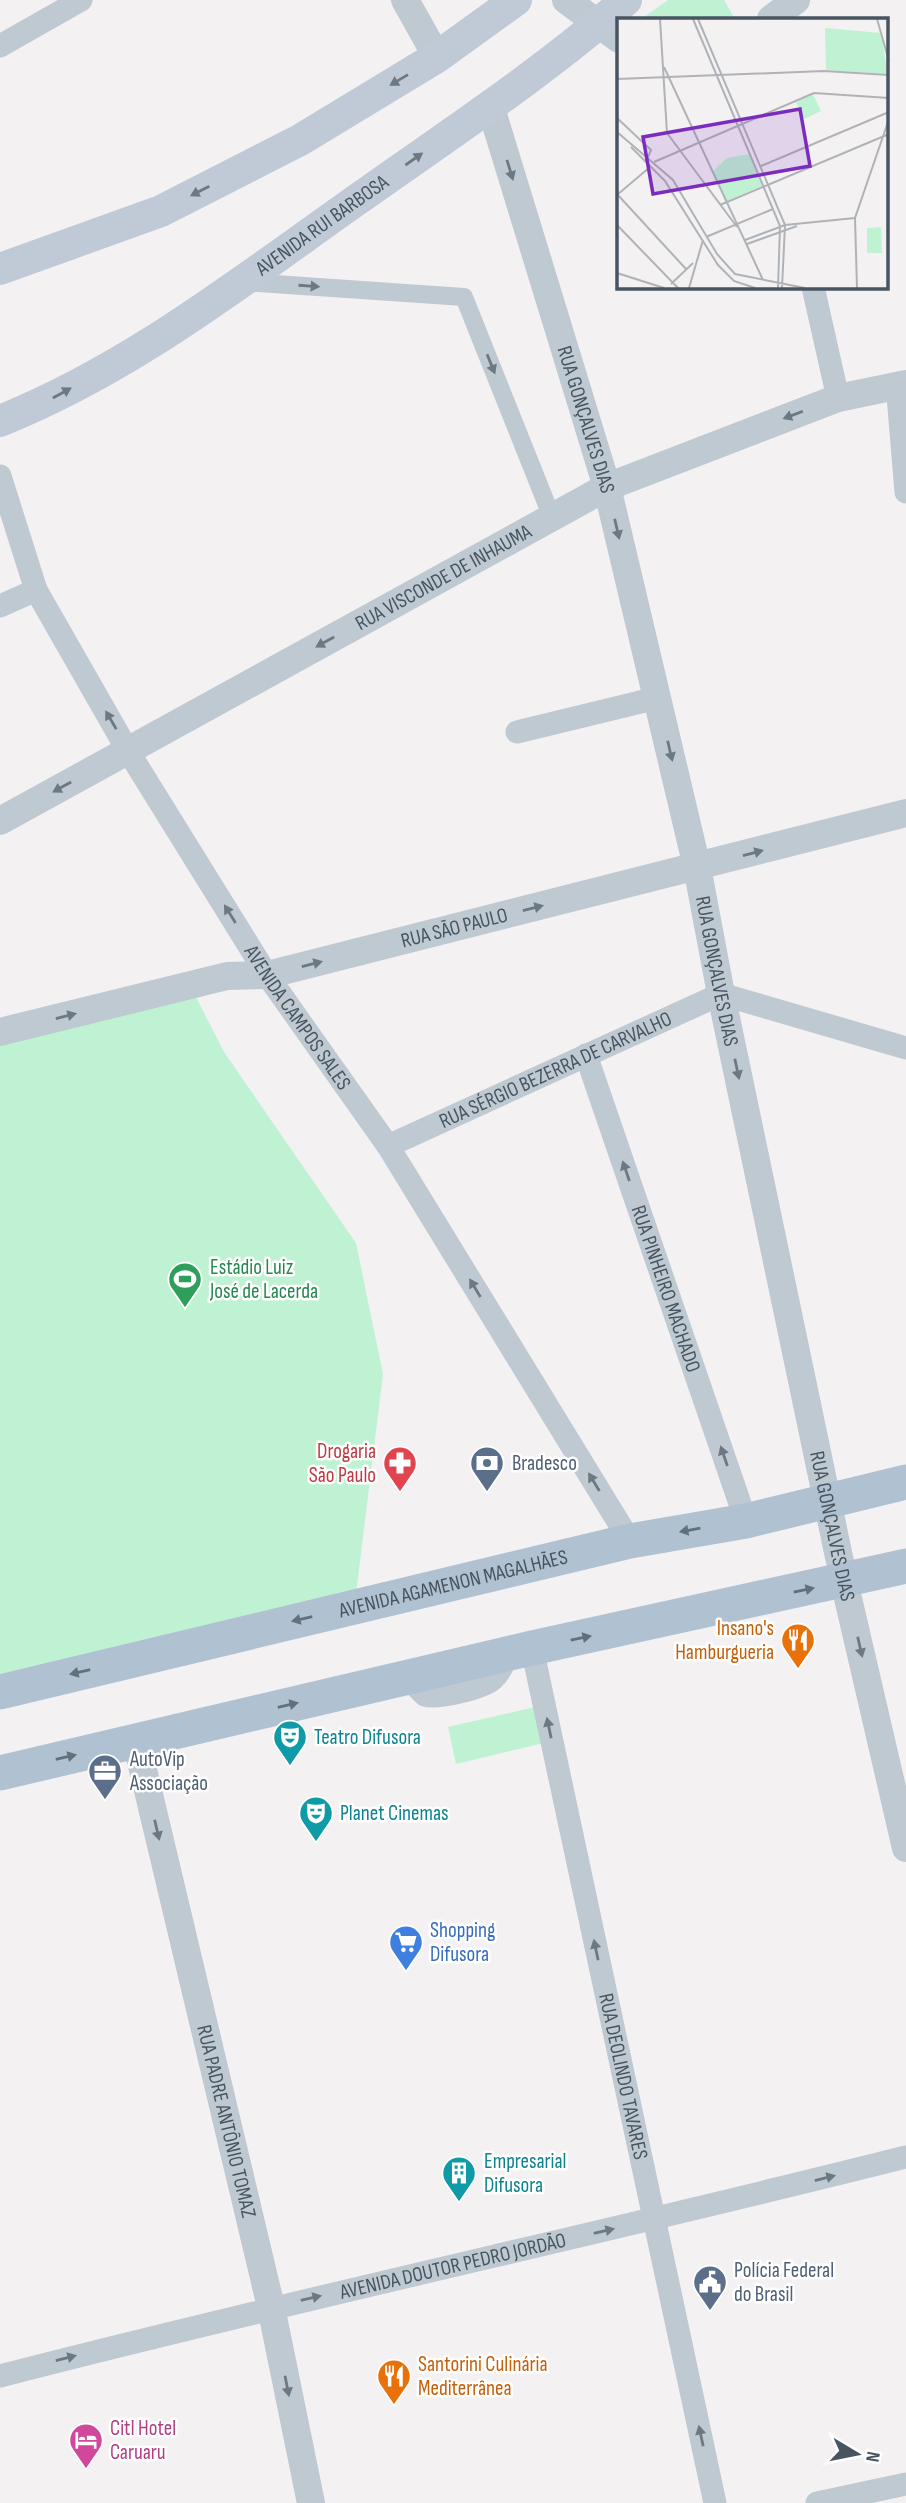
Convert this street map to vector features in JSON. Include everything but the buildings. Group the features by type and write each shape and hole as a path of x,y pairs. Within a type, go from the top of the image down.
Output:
{"main road":[{"path":"0,269 160,211 300,139 437,57 516,0"},
{"name":"AVENIDA RUI BARBOSA","path":"0,421 43,403 162,339 490,105 608,32 625,0"},
{"name":"AVENIDA AGAMENON MAGALHÃES","path":"0,1692 630,1541 746,1521 906,1482"},
{"path":"0,1773 520,1651 906,1566"}],"street":[{"path":"0,47 80,0"},
{"path":"405,0 437,57"},
{"path":"566,0 608,32"},
{"path":"772,18 796,0"},
{"name":"RUA GONÇALVES DIAS","path":"490,105 607,486 697,867 720,994 845,1581 906,1848"},
{"path":"241,282 464,297 551,515"},
{"path":"813,289 838,398"},
{"path":"901,384 906,492"},
{"name":"RUA VISCONDE DE INHAUMA","path":"0,821 607,486 838,398 901,384"},
{"name":"AVENIDA CAMPOS SALES","path":"0,476 36,590 128,751 267,975 388,1146 630,1541"},
{"path":"0,606 36,590"},
{"path":"517,732 657,698"},
{"name":"RUA SÃO PAULO","path":"0,1032 227,976 267,975 906,813"},
{"path":"720,994 906,1048"},
{"name":"RUA SÉRGIO BEZERRA DE CARVALHO","path":"388,1146 720,994"},
{"name":"RUA PINHEIRO MACHADO","path":"586,1055 746,1521"},
{"name":"RUA DEOLINDO TAVARES","path":"520,1651 653,2221 715,2503"},
{"name":"RUA PADRE ANTÔNIO TOMAZ","path":"136,1740 271,2307 311,2503"},
{"name":"AVENIDA DOUTOR PEDRO JORDÃO","path":"0,2376 271,2307 653,2221 906,2157"},
{"path":"817,2503 906,2484"}],"green space":[{"path":"668,0 724,0 734,18 642,18"},
{"name":"Estádio Luiz José de Lacerda","path":"194,993 224,1052 356,1243 383,1374 356,1594 0,1674 0,1042"},
{"path":"535,1707 544,1743 456,1764 448,1727"}],"place":[{"name":"Estádio Luiz José de Lacerda","path":"185,1309"},
{"name":"Drogaria São Paulo","path":"400,1493"},
{"name":"Bradesco","path":"487,1493"},
{"name":"Insano's Hamburgueria","path":"798,1670"},
{"name":"Teatro Difusora","path":"290,1767"},
{"name":"AutoVip Associação","path":"105,1801"},
{"name":"Planet Cinemas","path":"316,1843"},
{"name":"Shopping Difusora","path":"406,1972"},
{"name":"Empresarial Difusora","path":"459,2203"},
{"name":"Polícia Federal do Brasil","path":"710,2312"},
{"name":"Santorini Culinária Mediterrânea","path":"394,2406"},
{"name":"CitI Hotel Caruaru","path":"86,2470"}]}
